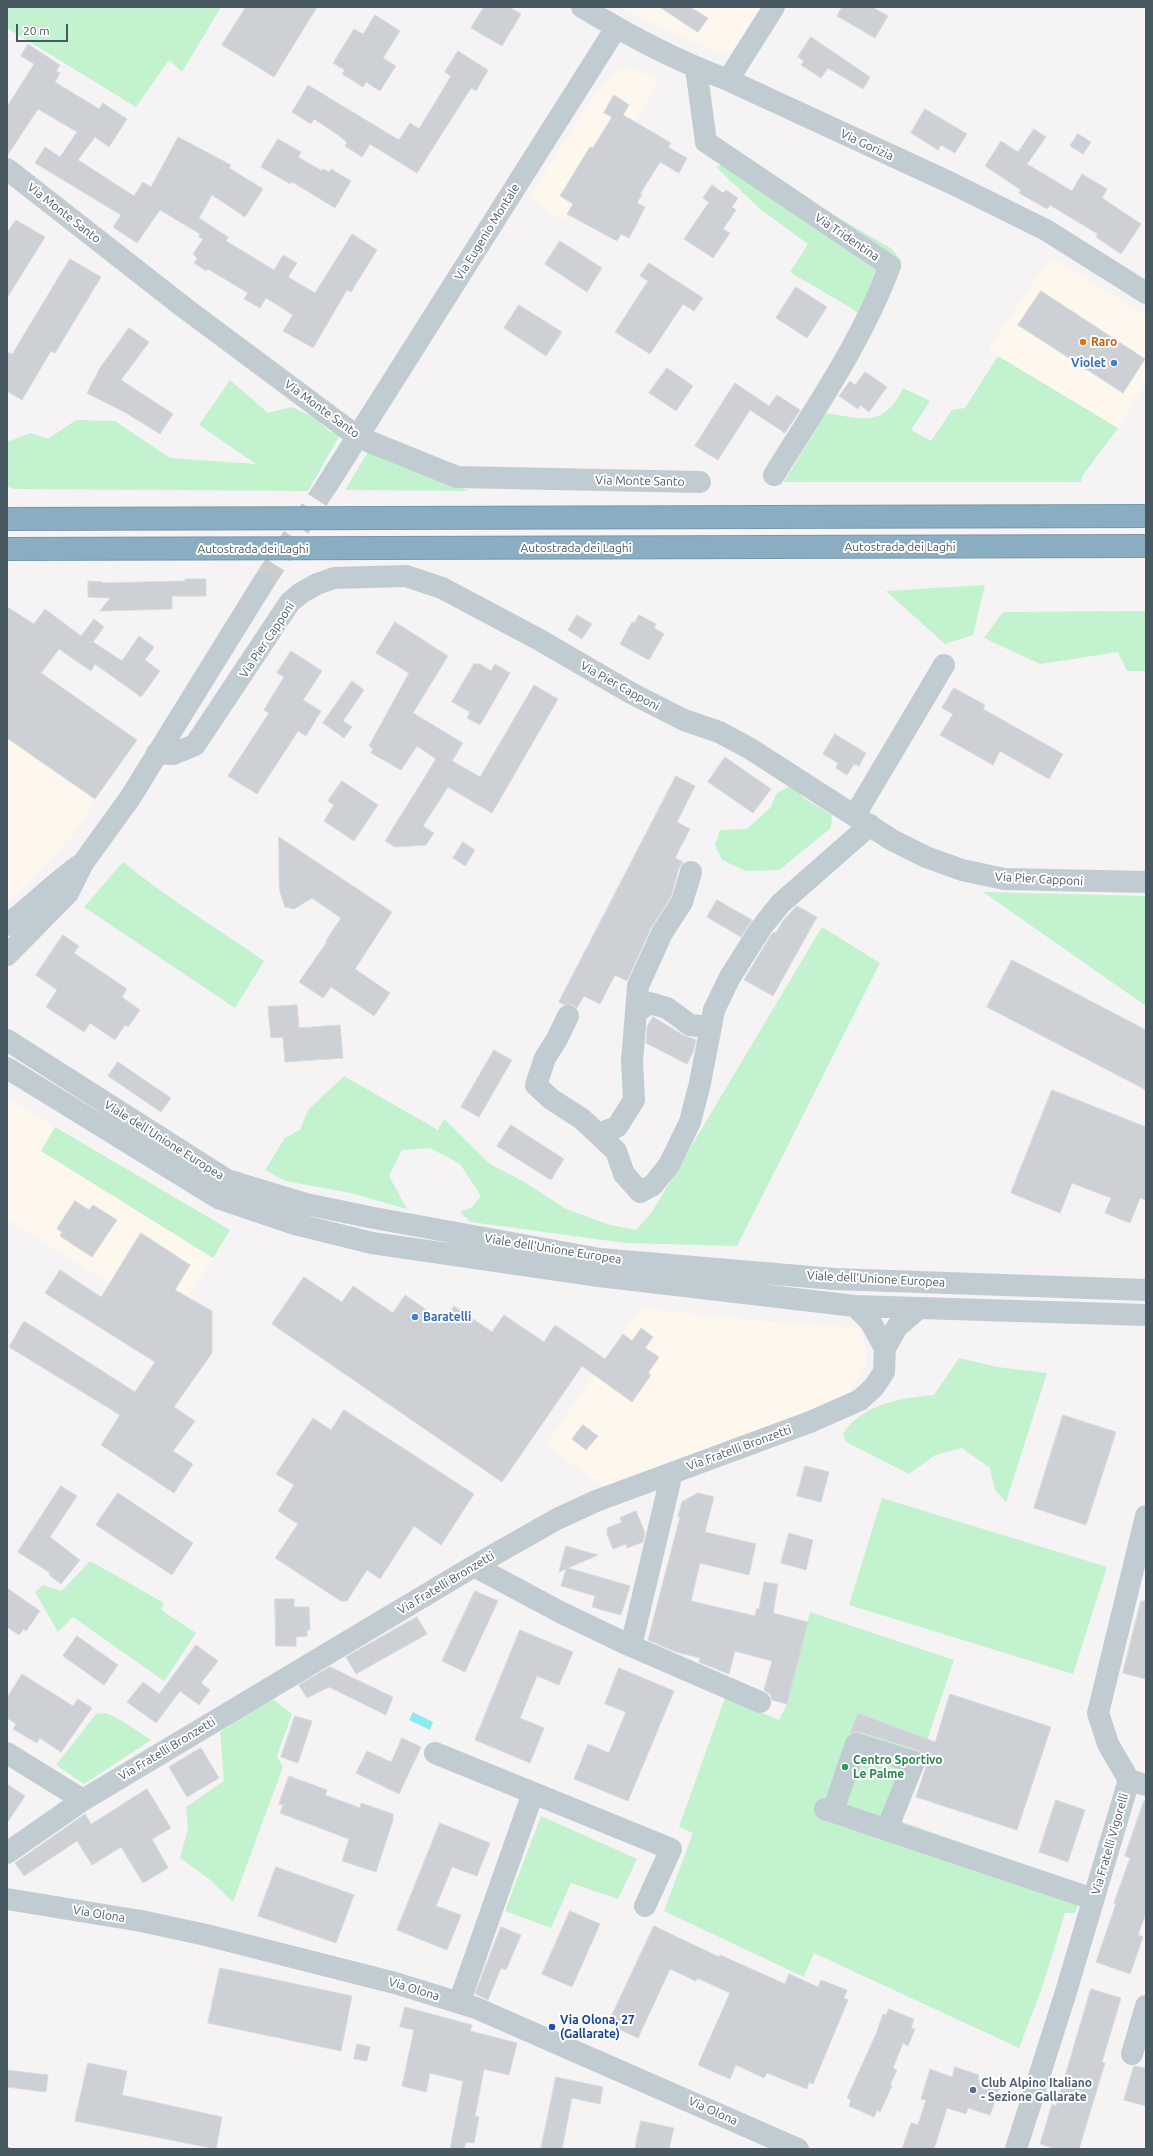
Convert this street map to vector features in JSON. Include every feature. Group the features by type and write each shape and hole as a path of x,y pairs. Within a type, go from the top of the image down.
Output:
{"highway":[{"path":"7,519 1146,516"},
{"name":"Autostrada dei Laghi","path":"7,549 1146,546"}],"street":[{"name":"Via Gorizia","path":"582,7 616,28 696,68 728,80 1046,230 1146,293"},
{"path":"728,80 774,7"},
{"name":"Via Eugenio Montale","path":"358,437 616,28"},
{"name":"Via Tridentina","path":"696,68 706,142 890,266 876,304 856,342 774,475"},
{"name":"Via Monte Santo","path":"7,169 156,285 358,437 457,477 700,482"},
{"path":"327,485 358,437"},
{"name":"Via Pier Capponi","path":"157,753 173,754 195,745 290,602 301,593 317,584 334,578 406,576 442,588 538,639 631,693 684,720 720,732 749,748 863,820 926,857 962,870 1004,879 1146,882"},
{"path":"7,955 38,921 68,893 83,863 118,815 264,583"},
{"path":"568,1016 557,1039 545,1058 536,1086 551,1099 582,1119 616,1151 624,1174 640,1192 652,1185 669,1165 690,1122 700,1083 714,1010 730,977 761,928 780,904 863,820 944,665"},
{"path":"7,925 28,909 56,882 83,863"},
{"path":"598,1134 617,1127 634,1100 632,1062 638,986 662,933 682,902 691,872"},
{"path":"636,1012 650,1003 667,1008 690,1025 710,1028"},
{"name":"Viale dell'Unione Europea","path":"7,1040 227,1180 306,1204 374,1218 600,1259 834,1279 1146,1290"},
{"name":"Viale dell'Unione Europea","path":"7,1068 218,1198 295,1224 372,1243 591,1275 856,1306 1146,1315"},
{"path":"856,1306 870,1321 885,1348"},
{"name":"Via Fratelli Bronzetti","path":"7,1853 83,1800 474,1566 557,1519 596,1501 834,1413 860,1400 874,1387 884,1372 885,1348 897,1327 919,1308"},
{"path":"631,1646 672,1473"},
{"name":"Via Fratelli Vigorelli","path":"1016,2149 1093,1900 1137,1783 1108,1744 1098,1713 1146,1516"},
{"path":"474,1566 562,1613 631,1646 760,1702"},
{"path":"887,1829 914,1762 856,1744 829,1810 1093,1900"},
{"path":"7,1753 83,1800"},
{"path":"435,1753 671,1849 645,1906"},
{"path":"459,2003 533,1793"},
{"name":"Via Olona","path":"7,1899 141,1920 395,1983 459,2003 517,2025 798,2149"},
{"path":"1132,2054 1146,2006"}],"shaded area":[{"path":"619,7 762,7 733,50 716,53"},
{"path":"633,69 659,79 620,150 563,220 529,198 595,92 619,70"},
{"path":"1051,257 1146,315 1146,382 1118,428 998,356 989,348"},
{"path":"7,650 137,740 74,834 16,895 7,901"},
{"path":"7,1097 55,1127 41,1151 213,1258 172,1321 7,1220"},
{"path":"640,1308 781,1323 857,1328 866,1344 866,1365 845,1399 606,1489 546,1445"}],"green space":[{"path":"7,7 221,7 182,72 169,60 136,107 7,28"},
{"path":"736,158 892,249 902,262 875,327 851,308 790,272 808,244 760,209 716,167"},
{"path":"998,356 1118,428 1083,475 1081,482 784,482 826,413 851,417 871,418 888,410 896,401 903,388 930,401 911,430 931,441 952,410 965,408"},
{"path":"230,380 268,413 292,407 315,418 329,431 341,433 308,491 14,489 7,486 7,442 31,433 48,439 76,420 115,421 170,458 256,464 199,425"},
{"path":"369,450 469,491 345,490"},
{"path":"985,585 973,635 945,644 886,591"},
{"path":"1146,611 1146,671 1127,671 1118,652 1040,664 984,638 1003,612"},
{"path":"791,785 805,799 832,815 831,828 779,870 746,871 722,860 715,845 720,830 747,829 771,807 776,794"},
{"path":"123,862 175,900 264,961 235,1008 84,907"},
{"path":"983,892 1146,896 1146,1006"},
{"path":"822,927 880,963 737,1246 625,1243 471,1222 460,1212 472,1207 481,1196 460,1164 430,1148 402,1150 389,1176 407,1209 351,1193 285,1181 265,1170 285,1138 300,1130 308,1110 344,1076 438,1130 444,1119 490,1164 526,1183 566,1209 610,1225 636,1230 652,1212"},
{"path":"55,1127 230,1230 213,1258 41,1151"},
{"path":"959,1358 997,1367 1047,1373 1006,1502 995,1490 990,1468 962,1448 935,1455 909,1474 846,1442 843,1434 851,1424 871,1409 883,1404 909,1398 934,1395"},
{"path":"882,1498 1107,1567 1073,1674 849,1605"},
{"path":"90,1561 164,1603 161,1610 196,1633 164,1681 73,1617 58,1632 35,1592 43,1585 62,1591"},
{"path":"810,1612 954,1660 900,1821 1085,1886 1075,1913 1065,1913 1042,1988 1019,2048 814,1953 804,1977 664,1911 693,1833 679,1827 725,1698 779,1720 787,1704"},
{"path":"270,1697 292,1714 277,1756 283,1767 233,1902 209,1879 180,1858 188,1829 186,1807 224,1781 220,1732"},
{"path":"106,1713 124,1722 151,1740 84,1784 56,1765 96,1714"},
{"path":"541,1816 637,1859 618,1899 571,1883 551,1928 505,1911"}],"water":[{"path":"413,1712 433,1722 430,1730 409,1720"}],"building":[{"path":"246,7 317,7 274,77 222,45"},
{"path":"484,7 509,7 521,14 502,46 471,28"},
{"path":"660,7 690,7 708,18 698,32"},
{"path":"842,7 872,7 888,16 875,38 837,16"},
{"path":"375,15 400,31 383,58 396,66 380,91 366,82 363,87 342,74 345,70 333,63 354,29 363,34"},
{"path":"811,37 870,77 863,89 828,68 821,78 801,65 804,61 798,57"},
{"path":"28,44 60,65 56,71 60,73 55,82 99,109 103,103 127,119 109,147 95,137 78,160 134,196 143,182 151,187 178,137 231,165 229,168 263,189 245,217 212,195 199,218 228,237 226,241 274,270 283,255 297,263 288,277 315,293 352,234 377,250 351,292 347,290 313,348 283,331 293,315 266,298 260,308 244,299 248,293 208,269 206,271 194,263 197,258 193,254 203,239 199,237 200,234 160,210 137,243 113,227 121,215 35,163 45,147 60,157 77,132 38,109 7,156 7,107 34,64 21,56"},
{"path":"458,51 488,70 476,91 471,88 417,173 370,144 362,157 345,146 347,142 314,119 311,124 292,112 308,85 399,140 410,123 419,129 451,76 445,72"},
{"path":"614,95 629,105 623,115 671,143 668,147 687,158 679,173 660,162 640,194 642,194 637,203 645,207 629,238 621,234 617,241 567,214 573,204 560,196 590,147 593,148 612,117 604,113"},
{"path":"925,109 967,134 955,153 941,145 938,150 911,133"},
{"path":"1034,129 1046,137 1027,164 1072,191 1082,174 1107,189 1102,198 1141,224 1121,254 1096,237 1098,234 1050,205 1047,209 1019,193 1021,190 985,166 1001,141 1018,152"},
{"path":"1078,134 1091,142 1083,154 1070,146"},
{"path":"278,139 301,152 298,157 322,171 323,169 329,172 331,169 351,181 335,208 292,182 290,184 261,167"},
{"path":"712,185 723,193 726,190 738,198 732,207 736,210 723,229 730,233 713,258 684,239 709,202 703,198"},
{"path":"16,220 45,237 7,298 7,233"},
{"path":"560,241 602,268 587,292 545,264"},
{"path":"70,259 101,277 55,353 51,351 22,400 7,391 7,352 12,354"},
{"path":"649,263 703,298 694,311 683,304 650,354 615,332 648,281 640,276"},
{"path":"796,287 827,307 807,338 776,318"},
{"path":"1041,291 1145,359 1123,393 1018,325"},
{"path":"519,305 562,332 546,356 504,328"},
{"path":"129,328 149,342 121,380 173,414 160,434 126,413 87,393 100,368"},
{"path":"667,368 693,386 676,411 649,393"},
{"path":"865,372 887,387 869,412 860,405 858,409 839,396 850,381 855,385"},
{"path":"735,383 769,406 777,395 800,410 785,433 750,410 718,460 695,446"},
{"path":"185,579 206,579 206,596 172,596 172,609 100,611 110,598 88,597 88,581 102,583 185,581"},
{"path":"7,607 34,624 45,609 81,636 94,619 104,627 93,642 122,661 139,636 154,647 145,660 160,671 141,697 95,664 91,671 59,649 41,673 137,740 95,799 7,738"},
{"path":"577,615 592,624 582,639 568,630"},
{"path":"639,615 656,624 654,628 664,634 649,660 620,644 632,622 634,623"},
{"path":"395,622 448,656 413,713 463,743 452,761 480,777 534,685 558,699 492,813 448,787 423,826 434,833 426,845 395,847 385,841 436,759 417,746 401,770 371,753 373,749 369,746 409,673 376,653"},
{"path":"291,651 322,671 303,700 321,711 306,736 298,731 257,794 228,776 269,713 264,710 284,677 277,673"},
{"path":"474,664 480,664 491,671 495,664 510,673 480,725 467,718 470,712 452,702"},
{"path":"352,681 364,690 343,721 352,727 344,738 323,723"},
{"path":"954,688 985,705 983,709 1063,754 1049,779 1000,751 993,765 940,735 953,714 942,708"},
{"path":"835,734 866,753 859,766 854,764 847,775 836,768 838,763 823,754"},
{"path":"725,757 771,789 753,813 708,782"},
{"path":"676,776 695,786 677,822 690,829 675,858 683,862 679,868 671,897 651,928 627,981 615,975 600,1004 584,996 577,1008 573,1005 564,1005 559,1002"},
{"path":"342,781 378,805 354,841 324,821 334,805 328,801"},
{"path":"279,837 392,912 355,969 390,993 374,1016 331,987 323,998 299,982 327,942 326,941 341,918 312,898 294,909 285,907 280,892"},
{"path":"463,842 475,850 465,866 453,858"},
{"path":"717,900 752,920 741,937 707,917"},
{"path":"797,906 817,917 773,996 744,980 771,935 774,932 776,933 782,922"},
{"path":"63,935 79,946 74,953 127,989 122,997 140,1010 128,1027 125,1025 115,1040 90,1023 84,1032 46,1007 57,990 36,975"},
{"path":"1012,960 1146,1030 1146,1090 987,1007"},
{"path":"297,1005 299,1028 340,1025 343,1058 285,1062 283,1037 271,1038 268,1007"},
{"path":"653,1017 683,1035 696,1040 693,1052 687,1064 646,1043 647,1027"},
{"path":"494,1050 512,1060 479,1117 461,1107"},
{"path":"118,1062 171,1098 161,1112 108,1076"},
{"path":"1052,1090 1146,1127 1146,1200 1140,1198 1130,1223 1105,1213 1111,1198 1072,1183 1060,1213 1011,1193"},
{"path":"511,1125 564,1159 551,1180 497,1146"},
{"path":"75,1201 89,1210 93,1205 117,1220 92,1257 60,1236 62,1232 57,1229"},
{"path":"141,1233 190,1265 175,1290 212,1311 212,1353 174,1407 195,1421 173,1451 193,1464 174,1493 101,1445 120,1415 9,1347 24,1321 135,1392 155,1362 45,1293 60,1270 101,1297"},
{"path":"304,1277 342,1302 353,1286 393,1313 405,1295 444,1322 454,1306 492,1332 504,1315 544,1342 555,1325 605,1359 623,1334 632,1341 641,1328 653,1337 645,1348 659,1357 648,1373 651,1375 632,1402 582,1366 502,1482 272,1324"},
{"path":"344,1410 474,1494 441,1545 414,1526 380,1579 367,1570 347,1601 341,1601 275,1558 298,1524 278,1511 294,1485 276,1474 313,1418 331,1430"},
{"path":"1063,1415 1116,1432 1086,1525 1034,1508"},
{"path":"583,1425 598,1436 586,1450 572,1439"},
{"path":"805,1466 829,1472 821,1502 797,1496"},
{"path":"61,1486 77,1496 50,1537 80,1560 61,1584 49,1575 50,1573 18,1552"},
{"path":"118,1493 193,1543 172,1575 96,1525"},
{"path":"698,1493 714,1497 705,1532 756,1544 749,1575 700,1563 691,1601 755,1616 757,1608 759,1609 764,1582 778,1584 773,1613 808,1622 787,1704 772,1700 770,1694 764,1690 772,1661 735,1651 729,1674 699,1662 700,1658 676,1652 648,1640 680,1517 678,1516 682,1502"},
{"path":"636,1511 645,1533 643,1542 627,1548 626,1544 613,1549 607,1534 607,1528 622,1522 620,1518"},
{"path":"789,1533 813,1540 806,1570 781,1563"},
{"path":"566,1546 598,1555 568,1568 630,1586 621,1615 592,1607 595,1596 561,1586 566,1569 559,1572"},
{"path":"7,1588 40,1611 26,1631 24,1629 19,1635 7,1627"},
{"path":"475,1591 498,1601 465,1672 442,1661"},
{"path":"275,1599 294,1599 294,1607 309,1607 310,1630 307,1630 307,1636 296,1637 296,1646 276,1646"},
{"path":"1141,1601 1146,1601 1146,1679 1123,1673"},
{"path":"417,1617 427,1634 356,1674 346,1657"},
{"path":"520,1630 573,1652 559,1685 537,1676 520,1718 544,1728 530,1763 475,1740"},
{"path":"77,1636 118,1665 104,1685 63,1656"},
{"path":"196,1645 218,1661 201,1683 210,1690 199,1705 180,1691 156,1723 127,1702 143,1682 159,1694"},
{"path":"330,1667 393,1697 386,1715 329,1687 307,1698 299,1685"},
{"path":"619,1668 674,1691 628,1801 574,1779 588,1744 609,1753 626,1712 605,1704"},
{"path":"22,1674 73,1706 78,1699 92,1708 61,1752 40,1738 37,1743 13,1729 16,1724 7,1718 7,1698"},
{"path":"950,1694 1051,1727 1017,1830 916,1797 928,1761 923,1754 918,1750 860,1732 850,1733 858,1713 935,1742"},
{"path":"295,1716 312,1721 298,1763 281,1757"},
{"path":"402,1738 421,1747 399,1794 356,1773 367,1751 391,1762"},
{"path":"201,1748 219,1778 187,1797 169,1767"},
{"path":"289,1776 327,1790 325,1795 360,1808 361,1803 393,1814 393,1820 376,1872 342,1861 349,1839 280,1813 283,1805 279,1804"},
{"path":"7,1784 25,1796 7,1823"},
{"path":"147,1789 171,1828 152,1839 168,1868 143,1883 121,1847 92,1865 77,1841 24,1876 15,1863 85,1814 91,1824"},
{"path":"1056,1800 1085,1810 1068,1862 1039,1852"},
{"path":"1144,1801 1146,1801 1146,1913 1138,1935 1143,1937 1130,1974 1096,1962 1116,1904 1114,1903 1130,1858 1125,1856"},
{"path":"440,1823 490,1843 477,1876 452,1867 436,1906 461,1915 447,1950 397,1930"},
{"path":"276,1867 354,1895 336,1943 258,1916"},
{"path":"570,1911 600,1924 572,1987 542,1974"},
{"path":"654,1926 719,1957 720,1955 785,1984 789,1974 818,1987 821,1980 847,1990 844,1998 848,2000 813,2084 809,2082 807,2089 767,2073 764,2078 736,2065 730,2079 698,2065 730,1993 697,1978 696,1981 670,1969 638,2038 608,2024"},
{"path":"501,1927 521,1935 506,1970 501,1968 488,2000 475,1994"},
{"path":"220,1968 352,1996 341,2051 208,2023"},
{"path":"1091,1989 1121,1998 1102,2062 1105,2063 1079,2149 1055,2149 1040,2144 1052,2104 1056,2106"},
{"path":"405,2007 472,2025 470,2031 517,2043 509,2075 484,2069 475,2116 479,2117 474,2143 466,2142 464,2149 450,2149 463,2081 430,2073 426,2092 402,2086 414,2030 400,2027"},
{"path":"889,2009 914,2019 911,2028 915,2029 908,2046 903,2043 893,2068 897,2070 890,2085 892,2086 880,2112 877,2110 874,2117 849,2106 851,2100 847,2098 876,2034 883,2014 886,2015"},
{"path":"357,2044 370,2047 367,2061 354,2059"},
{"path":"88,2063 127,2071 122,2095 222,2117 216,2149 75,2121"},
{"path":"1134,2066 1146,2068 1146,2106 1124,2100"},
{"path":"955,2067 979,2075 978,2080 1000,2087 990,2115 968,2108 966,2114 947,2108 934,2149 902,2149 911,2123 918,2125 926,2100 921,2099 930,2069 952,2077"},
{"path":"7,2070 48,2075 46,2092 7,2087"},
{"path":"556,2077 603,2087 600,2104 572,2098 562,2149 541,2149"},
{"path":"641,2121 674,2128 669,2149 635,2149"}],"tunnel":[{"path":"263,583 327,485"}],"place":[{"name":"Raro","path":"1083,342"},
{"name":"Violet","path":"1114,363"},
{"name":"Baratelli","path":"415,1317"},
{"name":"Centro Sportivo Le Palme","path":"845,1767"},
{"name":"Via Olona, 27 (Gallarate)","path":"552,2027"},
{"name":"Club Alpino Italiano - Sezione Gallarate","path":"973,2090"}]}
